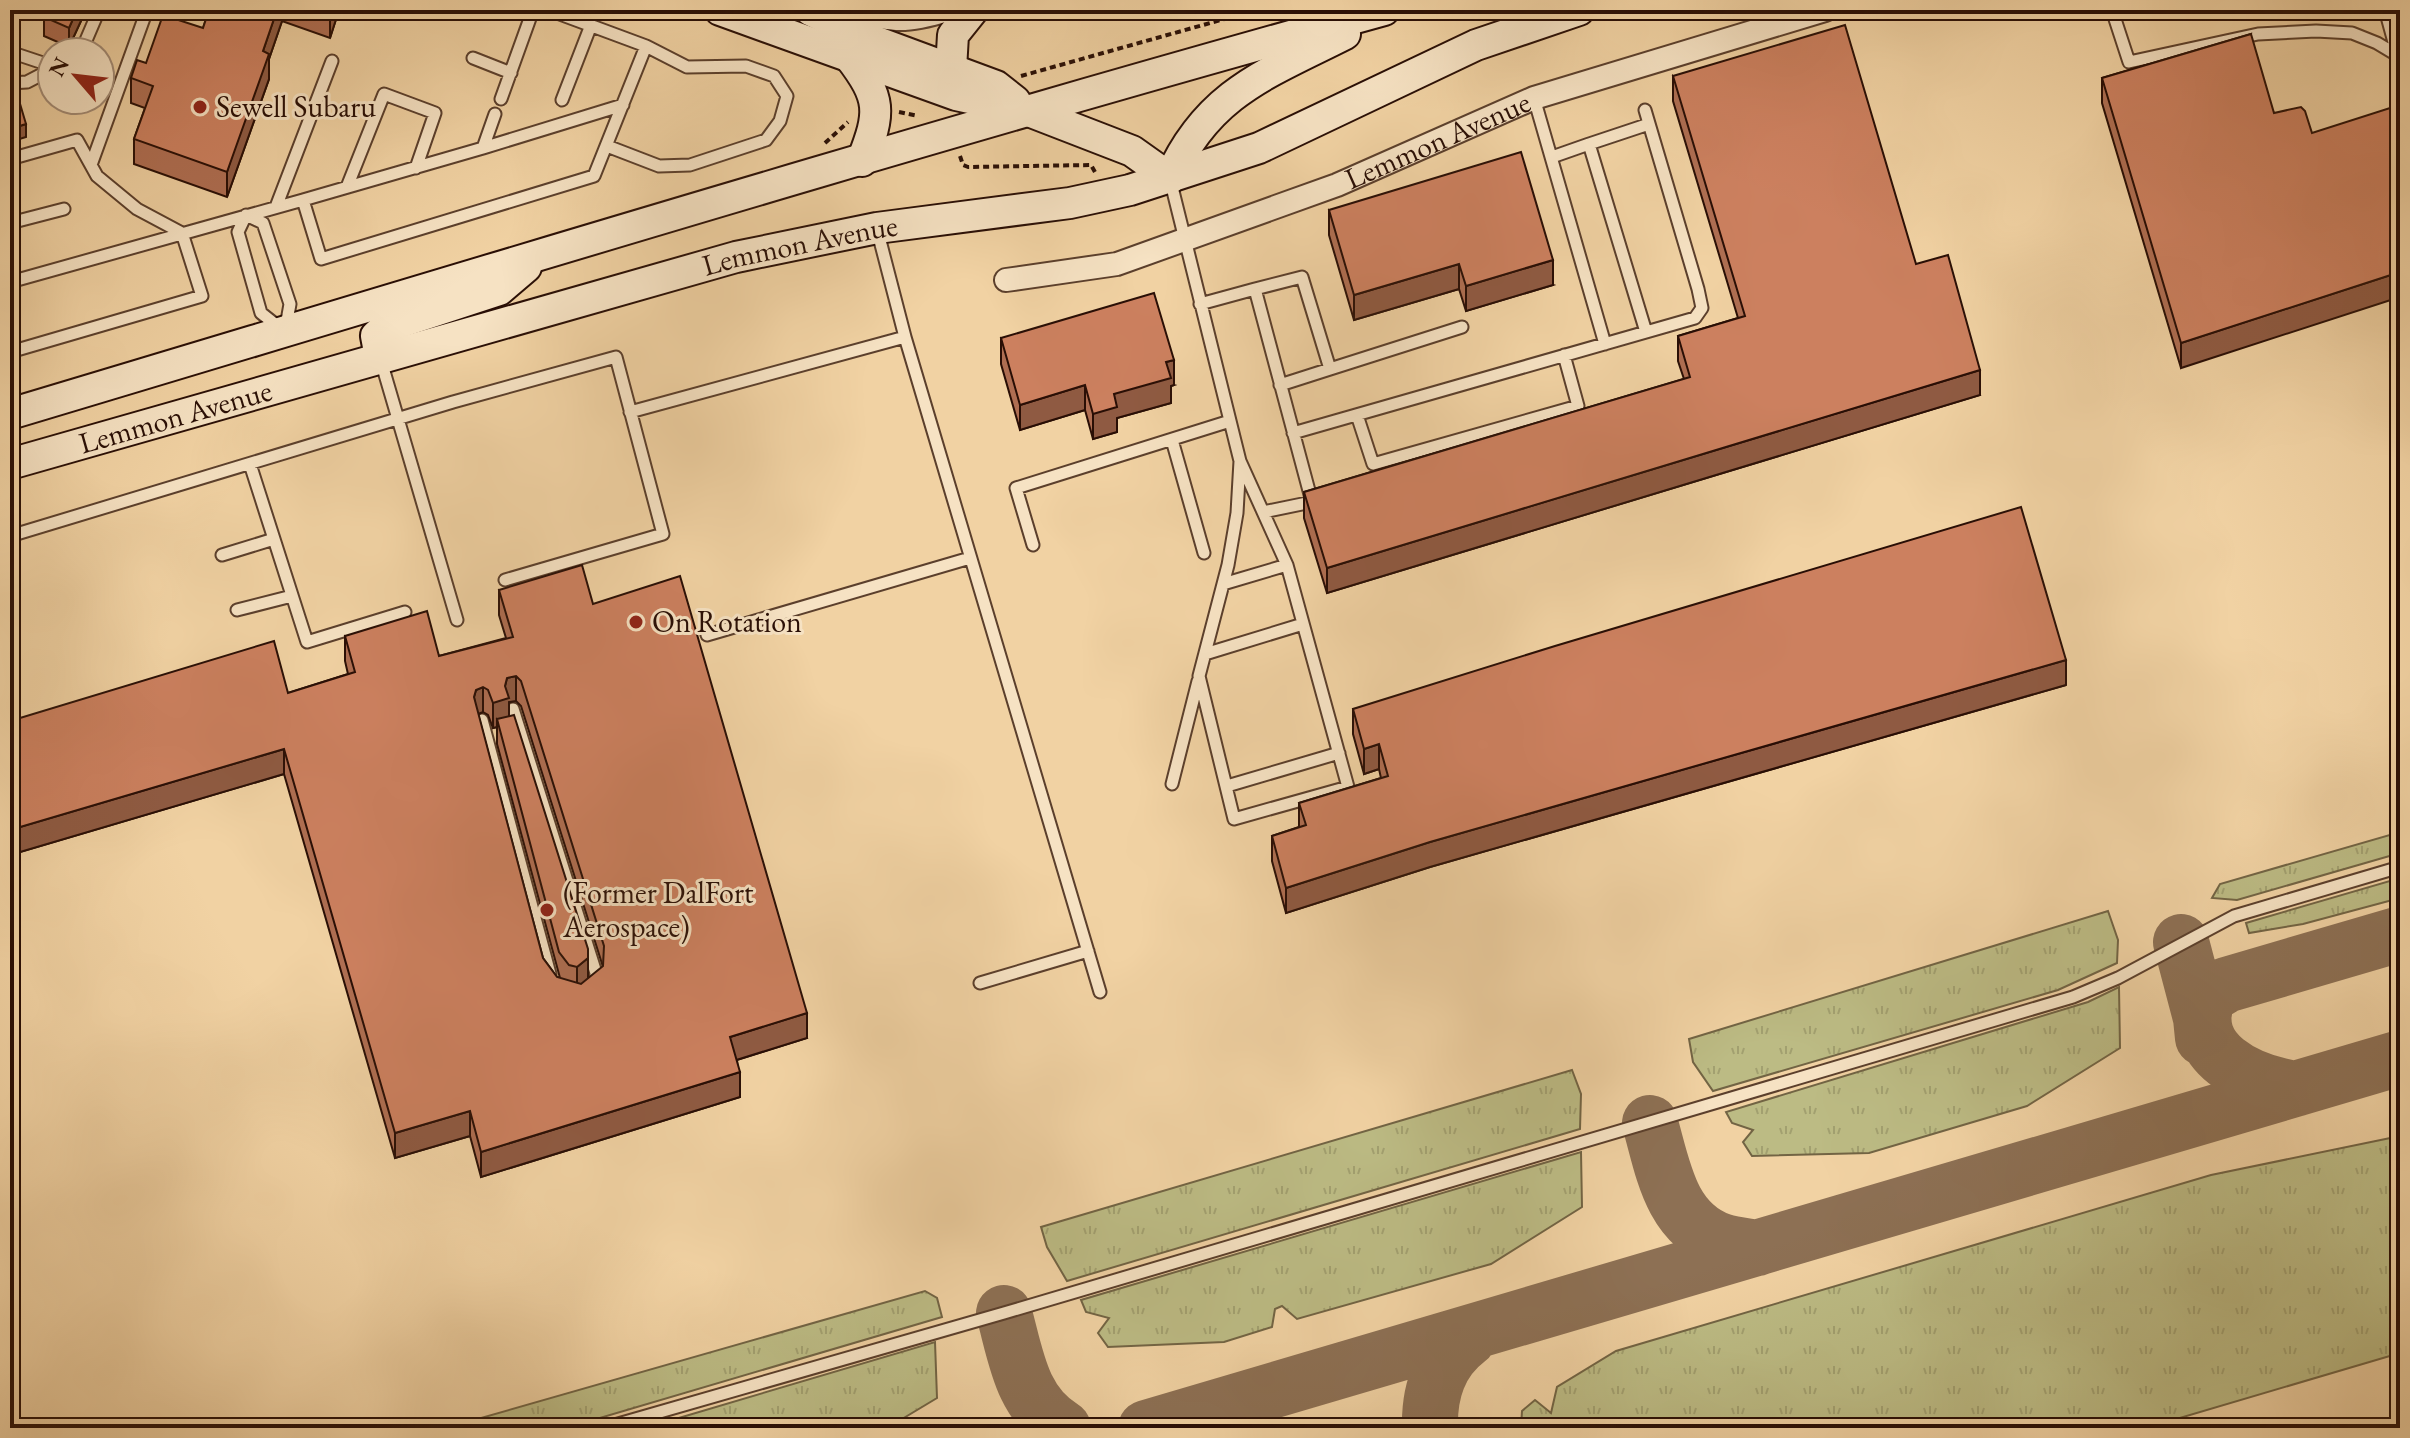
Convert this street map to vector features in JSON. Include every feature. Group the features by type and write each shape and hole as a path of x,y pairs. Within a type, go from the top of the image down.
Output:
{"main road":[{"path":"720,10 969,99 1026,110 1132,151 1170,178 1182,150 1207,118 1247,84 1394,10"},
{"path":"810,10 869,39 996,86 1026,110"},
{"path":"951,69 953,35 973,10"},
{"name":"Lemmon Avenue","path":"10,414 1026,110 1384,10"},
{"name":"Lemmon Avenue","path":"10,464 736,257 877,228 1070,203 1130,190 1259,148 1476,45 1579,10"},
{"path":"849,56 873,91 876,110 873,133 862,161"},
{"path":"380,357 376,336 386,327 499,290 536,257"},
{"path":"285,332 301,381"}],"street":[{"path":"846,10 895,21 918,19 947,10"},
{"name":"Lemmon Avenue","path":"1006,280 1117,264 1337,185 1534,98 1825,10"}],"lane":[{"path":"88,36 99,10"},
{"path":"91,165 147,10"},
{"path":"501,99 533,10"},
{"path":"549,10 646,46 687,67 746,66 774,76 787,96 780,121 766,140 690,165 659,166 607,146"},
{"path":"2112,10 2129,62 2258,34 2316,31 2352,33 2377,43 2399,59"},
{"path":"2383,11 2399,59"},
{"path":"562,100 591,25"},
{"path":"303,200 321,259 594,176 646,46"},
{"path":"10,52 36,62"},
{"path":"473,58 511,73"},
{"path":"276,207 332,61"},
{"path":"10,83 27,82 36,77"},
{"path":"347,187 384,94 435,113 416,168"},
{"path":"1534,98 1605,344"},
{"path":"10,282 416,168 623,105"},
{"path":"1293,433 1695,318 1702,308 1645,110"},
{"path":"483,148 495,114"},
{"path":"1552,157 1649,124"},
{"path":"10,159 77,140 97,176 137,209 182,233 202,296 10,352"},
{"path":"1589,144 1646,332"},
{"path":"1170,178 1240,461 1287,565 1348,787 1234,819 1199,676"},
{"path":"10,223 64,209"},
{"path":"246,215 263,223 290,304 285,332 261,313 238,232 246,215"},
{"path":"877,228 905,337 1100,992"},
{"path":"1200,304 1302,277 1330,369"},
{"path":"1255,289 1312,502 1263,512"},
{"path":"1280,385 1462,327"},
{"path":"630,412 905,337"},
{"path":"1357,415 1373,464 1578,406 1564,355"},
{"path":"380,357 457,620"},
{"path":"10,536 398,418 616,357 663,534 505,580"},
{"path":"1033,545 1016,488 1230,421"},
{"path":"1172,440 1204,553"},
{"path":"1172,784 1223,584 1237,513 1240,461"},
{"path":"250,464 307,642 405,612"},
{"path":"222,555 274,539"},
{"path":"707,635 970,558"},
{"path":"1223,584 1287,565"},
{"path":"237,610 292,596"},
{"path":"1205,654 1303,624"},
{"path":"513,709 504,734 551,980 557,992"},
{"path":"482,720 504,734 596,973 596,987 589,995"},
{"path":"1227,786 1339,753"},
{"path":"604,1428 2073,997 2118,978 2234,916 2400,867"},
{"path":"980,983 1088,951"}],"path":[{"path":"1014,76 1228,18 1279,10"},
{"path":"960,156 963,165 968,167 1091,165 1095,168 1097,179"}],"green space":[{"path":"2400,832 2400,853 2237,900 2212,898 2220,884"},
{"path":"2400,878 2400,898 2303,924 2249,933 2246,923"},
{"path":"2108,911 2118,940 2117,963 2058,990 1713,1091 1693,1062 1689,1039"},
{"path":"2119,987 2120,1048 2027,1106 1869,1153 1752,1156 1743,1142 1753,1130 1732,1123 1726,1112 2088,1002"},
{"path":"1572,1070 1581,1094 1580,1129 1067,1281 1047,1247 1041,1227"},
{"path":"2400,1136 2400,1353 2146,1428 1521,1428 1522,1411 1535,1400 1551,1413 1557,1387 1616,1351 2211,1175"},
{"path":"1581,1152 1582,1207 1491,1264 1297,1319 1282,1306 1275,1309 1272,1327 1224,1342 1108,1347 1098,1333 1109,1318 1086,1312 1081,1300"},
{"path":"925,1291 937,1298 942,1317 566,1428 446,1428"},
{"path":"935,1342 937,1398 887,1428 645,1428"}],"building":[{"path":"47,10 77,10 69,28 44,17"},
{"name":"Sewell Subaru","path":"209,10 277,10 263,51 269,54 227,172 134,139 153,86 131,78 137,60 146,63 163,15 203,28"},
{"path":"1845,25 1916,264 1948,255 1980,370 1327,568 1304,492 1690,377 1678,336 1745,316 1673,76"},
{"path":"2251,34 2274,113 2301,107 2312,133 2390,108 2400,141 2400,272 2181,343 2102,78"},
{"path":"18,97 26,124 10,129 10,99"},
{"path":"1521,152 1553,260 1466,286 1459,264 1354,295 1329,210"},
{"path":"1154,293 1174,360 1166,362 1171,378 1114,394 1117,407 1093,414 1085,385 1020,405 1001,338"},
{"path":"2021,507 2066,660 1430,842 1286,888 1272,836 1306,825 1299,803 1388,776 1379,744 1364,749 1353,709"},
{"name":"(Former DalFort Aerospace)","path":"582,565 593,604 680,576 807,1013 730,1037 740,1072 481,1152 470,1111 395,1133 284,749 10,830 10,721 274,641 288,693 355,672 345,636 427,611 439,656 513,637 499,590","holes":["516,676 521,681 604,946 603,966 581,984 557,977 543,958 474,697 476,690 483,687 488,690 493,703 509,698 505,686 507,678"]},
{"path":"514,715 588,949 588,958 577,967 569,965 559,952 497,719"},
{"path":"10,1299 16,1324 10,1328"}],"taxiway":[{"path":"2295,1089 2241,1071 2214,1049 2206,1034 2204,1016 2208,996 2226,985 2400,934"},
{"path":"2181,942 2201,1018 2203,1038"},
{"path":"1146,1428 2400,1058"},
{"path":"1650,1123 1671,1192 1690,1221 1704,1233 1721,1241 1758,1248"},
{"path":"1004,1313 1029,1392 1049,1418 1063,1428"},
{"path":"1430,1428 1431,1402 1438,1378 1450,1357 1468,1339"}],"place":[{"name":"Sewell Subaru","path":"200,107"},
{"name":"On Rotation","path":"636,622"},
{"name":"(Former DalFort Aerospace)","path":"547,910"}]}
